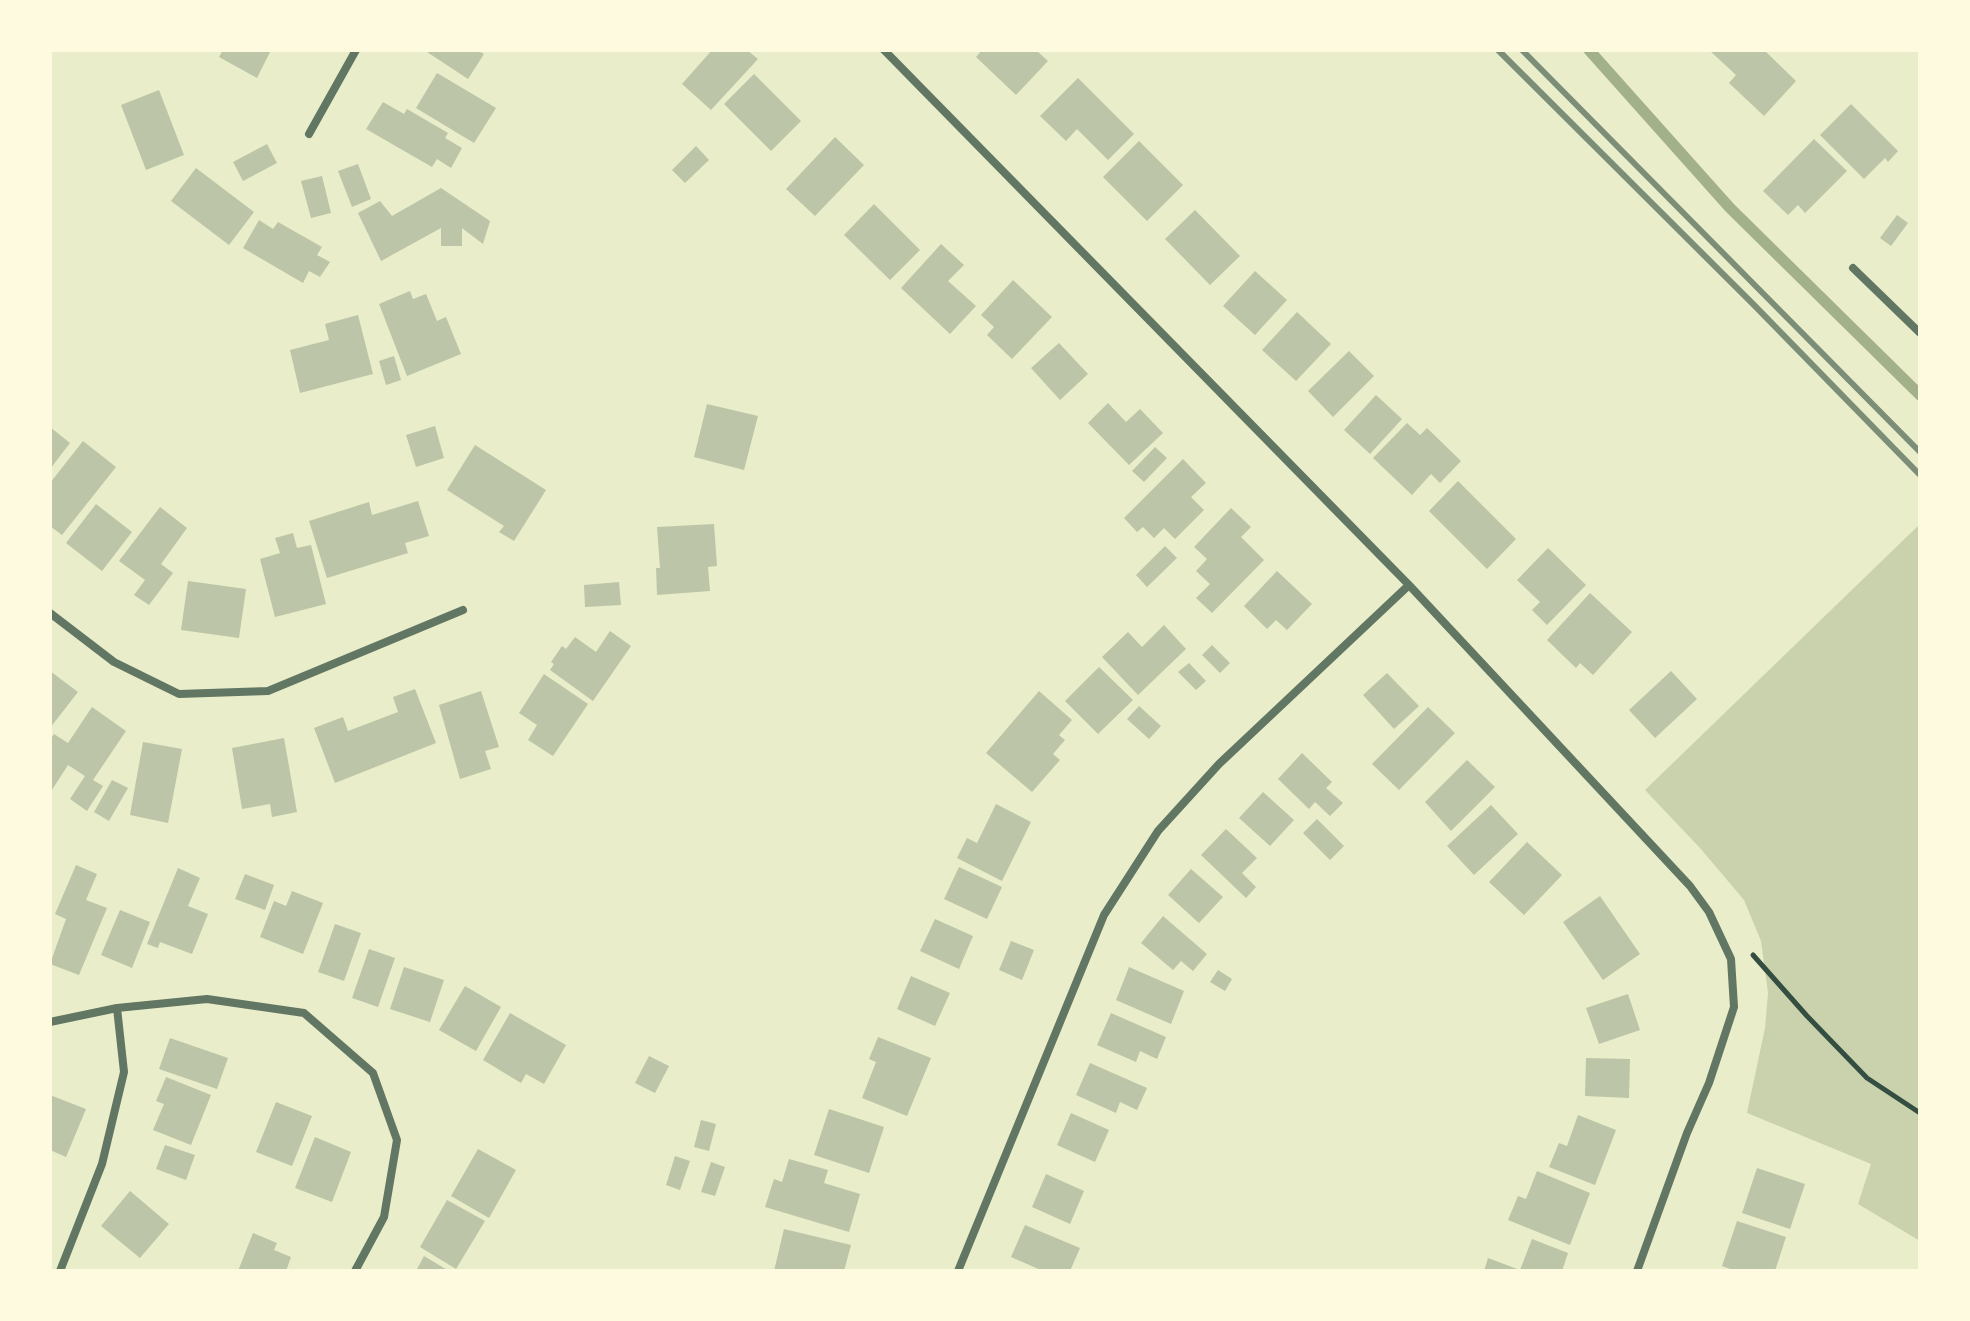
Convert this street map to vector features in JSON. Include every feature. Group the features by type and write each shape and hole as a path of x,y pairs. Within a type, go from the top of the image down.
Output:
{"street":[{"path":"309,134 356,50"},
{"path":"884,50 1409,585 1690,886 1709,912 1731,959 1734,1007 1709,1083 1687,1133 1637,1271"},
{"path":"1853,268 1920,333"},
{"path":"958,1271 1104,915 1158,831 1219,764 1409,585"},
{"path":"50,613 114,662 179,694 268,691 463,610"},
{"path":"50,1022 117,1008 207,999 304,1013 373,1073 397,1140 384,1217 355,1271"},
{"path":"60,1271 102,1164 124,1072 117,1008"}],"path":[{"path":"1719,932 1745,946 1867,1078 1920,1113"}],"green space":[{"path":"1920,524 1920,1241 1858,1204 1871,1164 1747,1113 1765,1028 1768,993 1761,941 1744,900 1645,790"}],"building":[{"path":"223,50 271,50 257,78 219,57"},
{"path":"424,50 477,50 484,54 468,79"},
{"path":"712,50 747,50 758,59 711,110 682,84"},
{"path":"982,50 1036,50 1048,61 1016,95 976,57"},
{"path":"1709,50 1764,50 1796,81 1764,116 1729,83 1736,75"},
{"path":"437,73 496,108 474,143 416,108"},
{"path":"754,74 801,121 771,151 724,104"},
{"path":"1078,78 1134,134 1108,160 1077,129 1066,141 1040,116"},
{"path":"159,90 184,155 146,170 121,105"},
{"path":"383,102 404,114 407,109 448,133 445,138 462,148 451,168 437,159 432,167 366,129"},
{"path":"1851,104 1898,151 1888,162 1885,158 1864,179 1820,135"},
{"path":"835,137 864,165 815,216 786,189"},
{"path":"1814,139 1847,171 1805,213 1798,205 1788,215 1763,191"},
{"path":"1139,141 1183,185 1147,221 1103,177"},
{"path":"267,144 277,163 243,181 233,162"},
{"path":"696,146 709,160 685,183 672,170"},
{"path":"358,164 371,199 352,207 338,171"},
{"path":"196,168 254,212 229,245 171,201"},
{"path":"322,176 331,213 311,218 301,181"},
{"path":"441,188 490,221 483,244 462,228 462,246 441,246 441,228 381,261 358,213 380,201 392,216"},
{"path":"874,204 920,250 890,280 844,235"},
{"path":"1195,210 1240,256 1210,285 1165,239"},
{"path":"1897,215 1908,223 1891,246 1880,238"},
{"path":"259,220 273,229 278,222 322,247 317,255 330,262 320,277 309,271 303,283 243,248"},
{"path":"941,244 964,265 948,281 976,306 950,334 901,288"},
{"path":"1255,271 1287,300 1255,335 1223,306"},
{"path":"1013,280 1052,317 1012,359 987,335 994,327 981,315"},
{"path":"410,291 413,299 426,294 437,321 446,317 461,354 407,376 379,304"},
{"path":"1297,312 1331,344 1296,381 1262,350"},
{"path":"358,315 373,374 300,393 290,350 329,340 325,324"},
{"path":"1059,343 1088,374 1060,400 1031,368"},
{"path":"1349,351 1374,376 1333,417 1308,391"},
{"path":"394,356 401,380 386,385 379,361"},
{"path":"1376,395 1402,419 1370,454 1344,430"},
{"path":"1108,403 1126,422 1140,409 1163,433 1129,465 1088,423"},
{"path":"707,404 758,416 744,470 694,457"},
{"path":"1407,423 1420,435 1427,428 1461,461 1440,483 1431,474 1412,495 1373,458"},
{"path":"435,426 444,458 416,467 406,435"},
{"path":"50,427 70,443 50,469"},
{"path":"83,441 116,467 62,535 50,526 50,483"},
{"path":"475,445 546,490 514,541 499,532 504,526 447,490"},
{"path":"1155,447 1167,458 1144,482 1132,471"},
{"path":"1183,459 1206,483 1191,497 1204,510 1175,539 1164,528 1154,538 1143,527 1137,532 1124,518"},
{"path":"1458,481 1516,539 1487,569 1429,511"},
{"path":"418,501 429,536 405,543 408,553 327,578 309,521 369,502 372,515"},
{"path":"96,504 132,532 102,571 66,543"},
{"path":"160,507 187,528 161,564 173,573 149,605 134,595 145,580 119,561"},
{"path":"1231,508 1251,527 1241,537 1264,560 1212,613 1196,598 1210,584 1196,571 1207,559 1194,547"},
{"path":"714,524 717,566 708,567 710,591 657,595 656,568 660,568 657,527"},
{"path":"293,533 297,548 311,545 326,604 275,617 260,559 280,553 275,538"},
{"path":"1165,546 1177,558 1147,587 1136,575"},
{"path":"1548,548 1586,585 1547,625 1532,610 1540,602 1517,580"},
{"path":"1277,571 1312,604 1287,630 1276,620 1267,629 1244,606"},
{"path":"188,581 246,589 239,638 181,630"},
{"path":"619,582 621,605 585,607 584,585"},
{"path":"1590,593 1632,632 1593,675 1580,663 1576,668 1547,640"},
{"path":"1164,625 1186,649 1138,695 1102,657 1128,632 1142,647"},
{"path":"610,631 631,646 593,701 550,670 554,664 551,662 562,646 566,649 575,637 596,652"},
{"path":"1212,645 1230,663 1220,673 1202,655"},
{"path":"1189,663 1206,681 1196,690 1178,672"},
{"path":"1099,667 1133,700 1098,734 1065,701"},
{"path":"50,671 78,692 50,728"},
{"path":"1671,671 1697,699 1655,738 1629,710"},
{"path":"1387,673 1419,706 1394,729 1363,695"},
{"path":"544,674 588,704 553,756 528,740 537,725 519,713"},
{"path":"415,689 436,743 335,783 314,728 343,717 348,731 398,712 393,697"},
{"path":"481,691 499,747 485,751 491,769 460,779 439,705"},
{"path":"1039,691 1072,720 1059,735 1065,740 1053,754 1060,760 1032,792 986,753"},
{"path":"1139,706 1161,726 1149,739 1127,719"},
{"path":"92,707 126,731 93,780 103,786 87,811 70,799 85,776 68,765 50,793 50,740 54,734 68,743"},
{"path":"1428,707 1455,733 1399,790 1372,764"},
{"path":"284,738 297,812 272,817 270,804 242,809 232,748"},
{"path":"143,742 182,749 168,823 130,815"},
{"path":"1302,753 1332,782 1326,788 1343,803 1330,816 1315,802 1309,809 1278,779"},
{"path":"1467,760 1495,787 1451,831 1425,802"},
{"path":"112,780 128,788 109,821 94,812"},
{"path":"1263,792 1294,820 1270,846 1239,818"},
{"path":"996,804 1031,822 1002,881 957,858 967,838 977,843"},
{"path":"1491,805 1518,834 1474,875 1447,846"},
{"path":"1317,819 1344,846 1330,860 1303,833"},
{"path":"1226,829 1257,858 1242,873 1256,887 1246,898 1201,855"},
{"path":"1527,842 1562,875 1524,915 1489,882"},
{"path":"76,865 97,874 86,900 107,908 79,975 50,964 66,919 55,914"},
{"path":"959,867 1002,887 987,919 944,899"},
{"path":"178,868 200,878 188,906 208,914 192,954 160,942 158,948 147,944"},
{"path":"1191,869 1223,897 1199,923 1168,895"},
{"path":"245,874 274,885 265,910 235,899"},
{"path":"292,891 323,903 303,954 260,937 274,901 286,906"},
{"path":"1600,896 1640,954 1603,980 1563,922"},
{"path":"120,910 150,922 132,968 101,955"},
{"path":"1163,916 1207,954 1193,971 1181,961 1173,970 1141,943"},
{"path":"935,919 973,936 959,969 920,951"},
{"path":"335,924 361,933 344,981 318,972"},
{"path":"1011,941 1034,950 1022,980 999,970"},
{"path":"369,949 395,958 378,1007 352,998"},
{"path":"404,967 444,980 430,1022 390,1009"},
{"path":"1129,967 1184,991 1171,1024 1116,1000"},
{"path":"1218,970 1232,979 1225,991 1210,982"},
{"path":"911,976 950,993 935,1026 897,1009"},
{"path":"465,986 501,1007 476,1051 439,1030"},
{"path":"1628,994 1640,1030 1599,1044 1586,1008"},
{"path":"510,1013 566,1045 544,1084 526,1074 521,1083 483,1060"},
{"path":"1111,1013 1166,1037 1157,1059 1140,1051 1136,1062 1097,1045"},
{"path":"878,1037 931,1058 907,1116 862,1098 876,1062 869,1059"},
{"path":"170,1038 228,1058 217,1089 159,1069"},
{"path":"649,1056 669,1066 655,1093 635,1083"},
{"path":"1586,1058 1630,1059 1629,1098 1585,1096"},
{"path":"1090,1063 1147,1088 1137,1110 1120,1102 1116,1113 1076,1095"},
{"path":"166,1077 211,1095 191,1145 153,1130 164,1104 156,1101"},
{"path":"50,1095 86,1109 66,1157 50,1150"},
{"path":"276,1102 312,1116 292,1166 256,1152"},
{"path":"829,1109 884,1127 869,1173 814,1155"},
{"path":"1071,1113 1109,1130 1095,1162 1057,1145"},
{"path":"1578,1115 1616,1130 1595,1185 1549,1167 1559,1143 1567,1146"},
{"path":"701,1120 716,1124 709,1151 694,1147"},
{"path":"315,1137 351,1152 332,1202 295,1188"},
{"path":"165,1145 195,1155 186,1180 156,1169"},
{"path":"478,1149 516,1170 489,1218 451,1196"},
{"path":"675,1156 690,1161 680,1190 666,1185"},
{"path":"789,1159 828,1170 824,1183 860,1194 849,1232 765,1207 774,1179 782,1182"},
{"path":"711,1162 725,1167 715,1196 701,1192"},
{"path":"1757,1168 1805,1184 1790,1229 1742,1213"},
{"path":"1537,1171 1590,1193 1570,1245 1508,1220 1518,1196 1526,1199"},
{"path":"1046,1174 1084,1191 1070,1224 1032,1207"},
{"path":"130,1191 169,1224 140,1258 101,1226"},
{"path":"447,1200 485,1221 456,1269 420,1247"},
{"path":"1737,1221 1786,1237 1775,1271 1736,1271 1722,1266"},
{"path":"1025,1225 1080,1248 1070,1271 1043,1271 1011,1257"},
{"path":"784,1229 851,1245 844,1271 774,1271"},
{"path":"253,1233 277,1243 274,1250 291,1257 286,1271 238,1271"},
{"path":"1532,1239 1568,1253 1562,1271 1484,1271 1488,1258 1520,1270"},
{"path":"424,1256 449,1271 416,1271"}],"waterway":[{"path":"1589,50 1730,208 1920,395"}],"railway":[{"path":"1498,50 1920,475"},
{"path":"1522,50 1920,452"}]}
